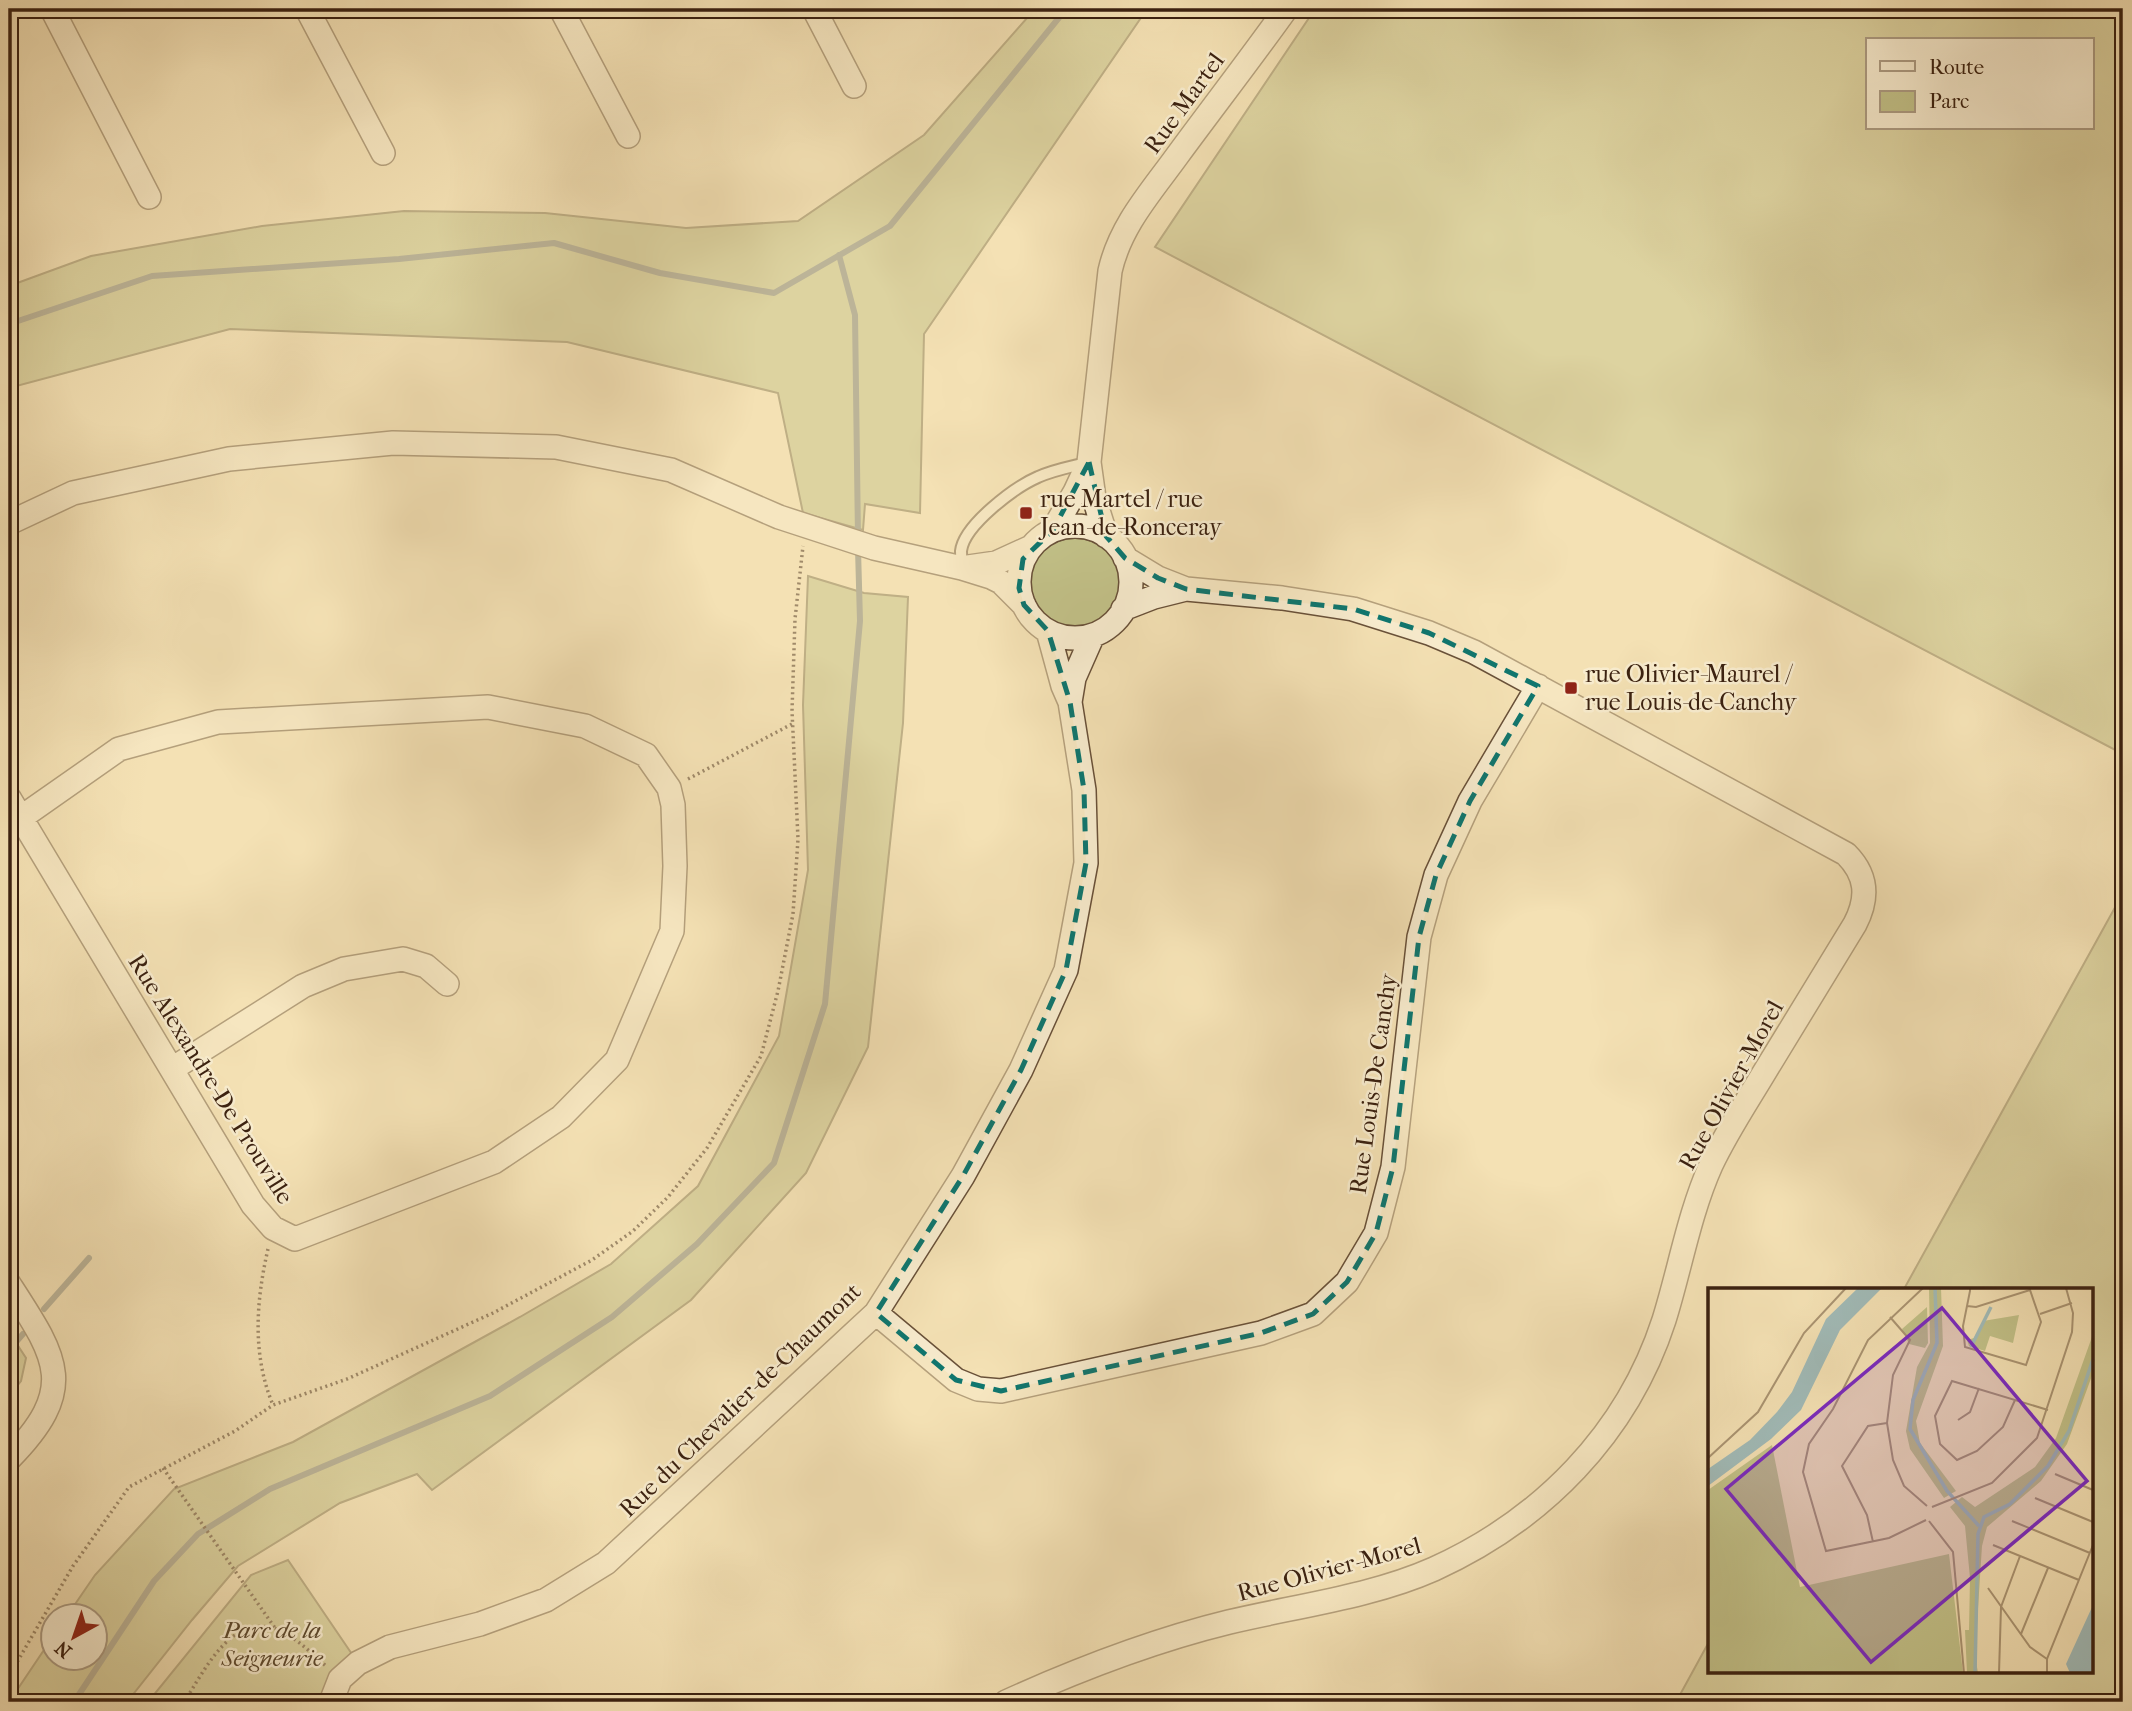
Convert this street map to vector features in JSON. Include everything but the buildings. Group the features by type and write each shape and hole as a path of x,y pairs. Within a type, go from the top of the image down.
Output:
{"street":[{"path":"52,9 149,197"},
{"path":"307,9 383,153"},
{"path":"561,9 628,136"},
{"path":"814,9 854,86"},
{"name":"Rue Martel","path":"1088,463 1111,271 1117,246 1125,228 1286,9"},
{"path":"9,523 73,493 229,459 393,443 556,447 670,470 779,517 874,548 962,568 1001,582 1024,605 1037,623 1062,636 1093,635 1115,620 1123,609 1130,585 1125,558 1118,546 1094,529 1080,526 1053,530 1029,548 996,562 962,568"},
{"path":"1053,530 1088,463"},
{"path":"1088,463 1094,498 1106,536"},
{"path":"1024,605 1019,588 1020,570 1029,548"},
{"name":"Rue Olivier-Morel","path":"1006,1702 1088,1666 1149,1644 1229,1622 1373,1590 1431,1570 1511,1526 1552,1493 1604,1437 1637,1386 1664,1321 1711,1165 1862,911 1865,888 1856,865 1833,846 1474,652 1388,618 1353,609 1186,589 1158,578 1125,558"},
{"name":"Rue Olivier-Morel","path":"1123,609 1186,589"},
{"name":"Rue du Chevalier-de-Chaumont","path":"331,1702 341,1679 358,1663 390,1647 480,1623 546,1600 606,1563 876,1313 976,1153 1021,1070 1066,970 1086,863 1084,790 1070,702 1048,631"},
{"name":"Rue du Chevalier-de-Chaumont","path":"1070,702 1074,678 1093,635"},
{"name":"Rue Louis-De Canchy","path":"876,1313 956,1380 978,1389 1001,1391 1261,1333 1313,1314 1347,1282 1376,1233 1392,1167 1419,937 1436,875 1470,801 1538,686"},
{"name":"Rue Alexandre-De Prouville","path":"9,798 253,1205 273,1228 295,1239 494,1162 561,1117 617,1060 672,931 675,866 673,805 669,789 646,755 585,726 488,707 218,722 119,749 22,817"},
{"path":"172,1069 303,986 344,969 403,959 426,966 447,984"},
{"path":"9,1284 42,1335 55,1373 51,1404 32,1436 9,1459"}],"lane":[{"path":"962,568 961,550 968,535 1000,502 1041,475 1088,463"}],"path":[{"path":"9,1676 73,1566 129,1487 235,1431 273,1405 347,1379 493,1313 592,1260 633,1231 668,1197 707,1148 761,1056 778,991 793,914 798,839 796,758 792,724 795,620 806,526"},
{"path":"669,789 792,724"},
{"path":"273,1228 258,1301 258,1333 263,1381 273,1405"},
{"path":"163,1468 275,1629 302,1646 341,1679"},
{"path":"184,1702 216,1653 242,1630 254,1626 275,1629"}],"highlighted area":[{"path":"1089,462 1106,536 1125,558 1158,578 1186,589 1353,609 1429,633 1538,686 1470,801 1436,875 1419,937 1393,1167 1376,1233 1347,1282 1313,1314 1261,1333 1001,1391 956,1380 876,1313 963,1176 1021,1070 1066,970 1086,863 1084,790 1070,702 1048,631 1024,605 1019,588 1023,559 1053,530"}],"green space":[{"path":"1035,9 1147,9 924,334 920,513 865,504 863,530 803,513 778,393 567,342 230,329 9,388 9,286 91,256 262,226 404,211 545,213 686,228 798,221 924,135"},
{"path":"1315,9 2123,9 2123,754 1155,247"},
{"path":"1075,538 1093,542 1108,552 1118,567 1122,585 1118,603 1108,618 1093,628 1075,632 1057,628 1042,618 1032,603 1028,585 1032,567 1042,552 1057,542"},
{"path":"808,576 864,593 908,597 903,723 868,1047 806,1173 691,1300 432,1490 417,1474 340,1503 238,1566 127,1702 9,1702 38,1659 38,1672 108,1672 108,1602 77,1602 95,1575 174,1489 293,1442 520,1317 611,1264 698,1186 779,1036 808,870 803,705"},
{"path":"2123,893 2123,1702 1676,1702 1708,1644 1708,1672 2094,1672 2094,1288 1905,1288"},
{"path":"9,1332 26,1358 21,1381 9,1396"},
{"name":"Parc de la Seigneurie","path":"288,1560 358,1663 331,1702 148,1702 251,1575"}],"waterway":[{"path":"9,324 152,276 399,259 554,243 660,273 774,293 890,226 1066,9"},
{"path":"839,255 855,315 858,538"},
{"path":"74,1702 154,1581 198,1534 270,1489 490,1396 612,1317 697,1244 774,1163 825,1004 860,621 858,549"},
{"path":"44,1309 89,1258"},
{"path":"9,1350 23,1334"}],"place":[{"name":"rue Martel / rue Jean-de-Ronceray","path":"1026,513"},
{"name":"rue Olivier-Maurel / rue Louis-de-Canchy","path":"1571,688"}]}
